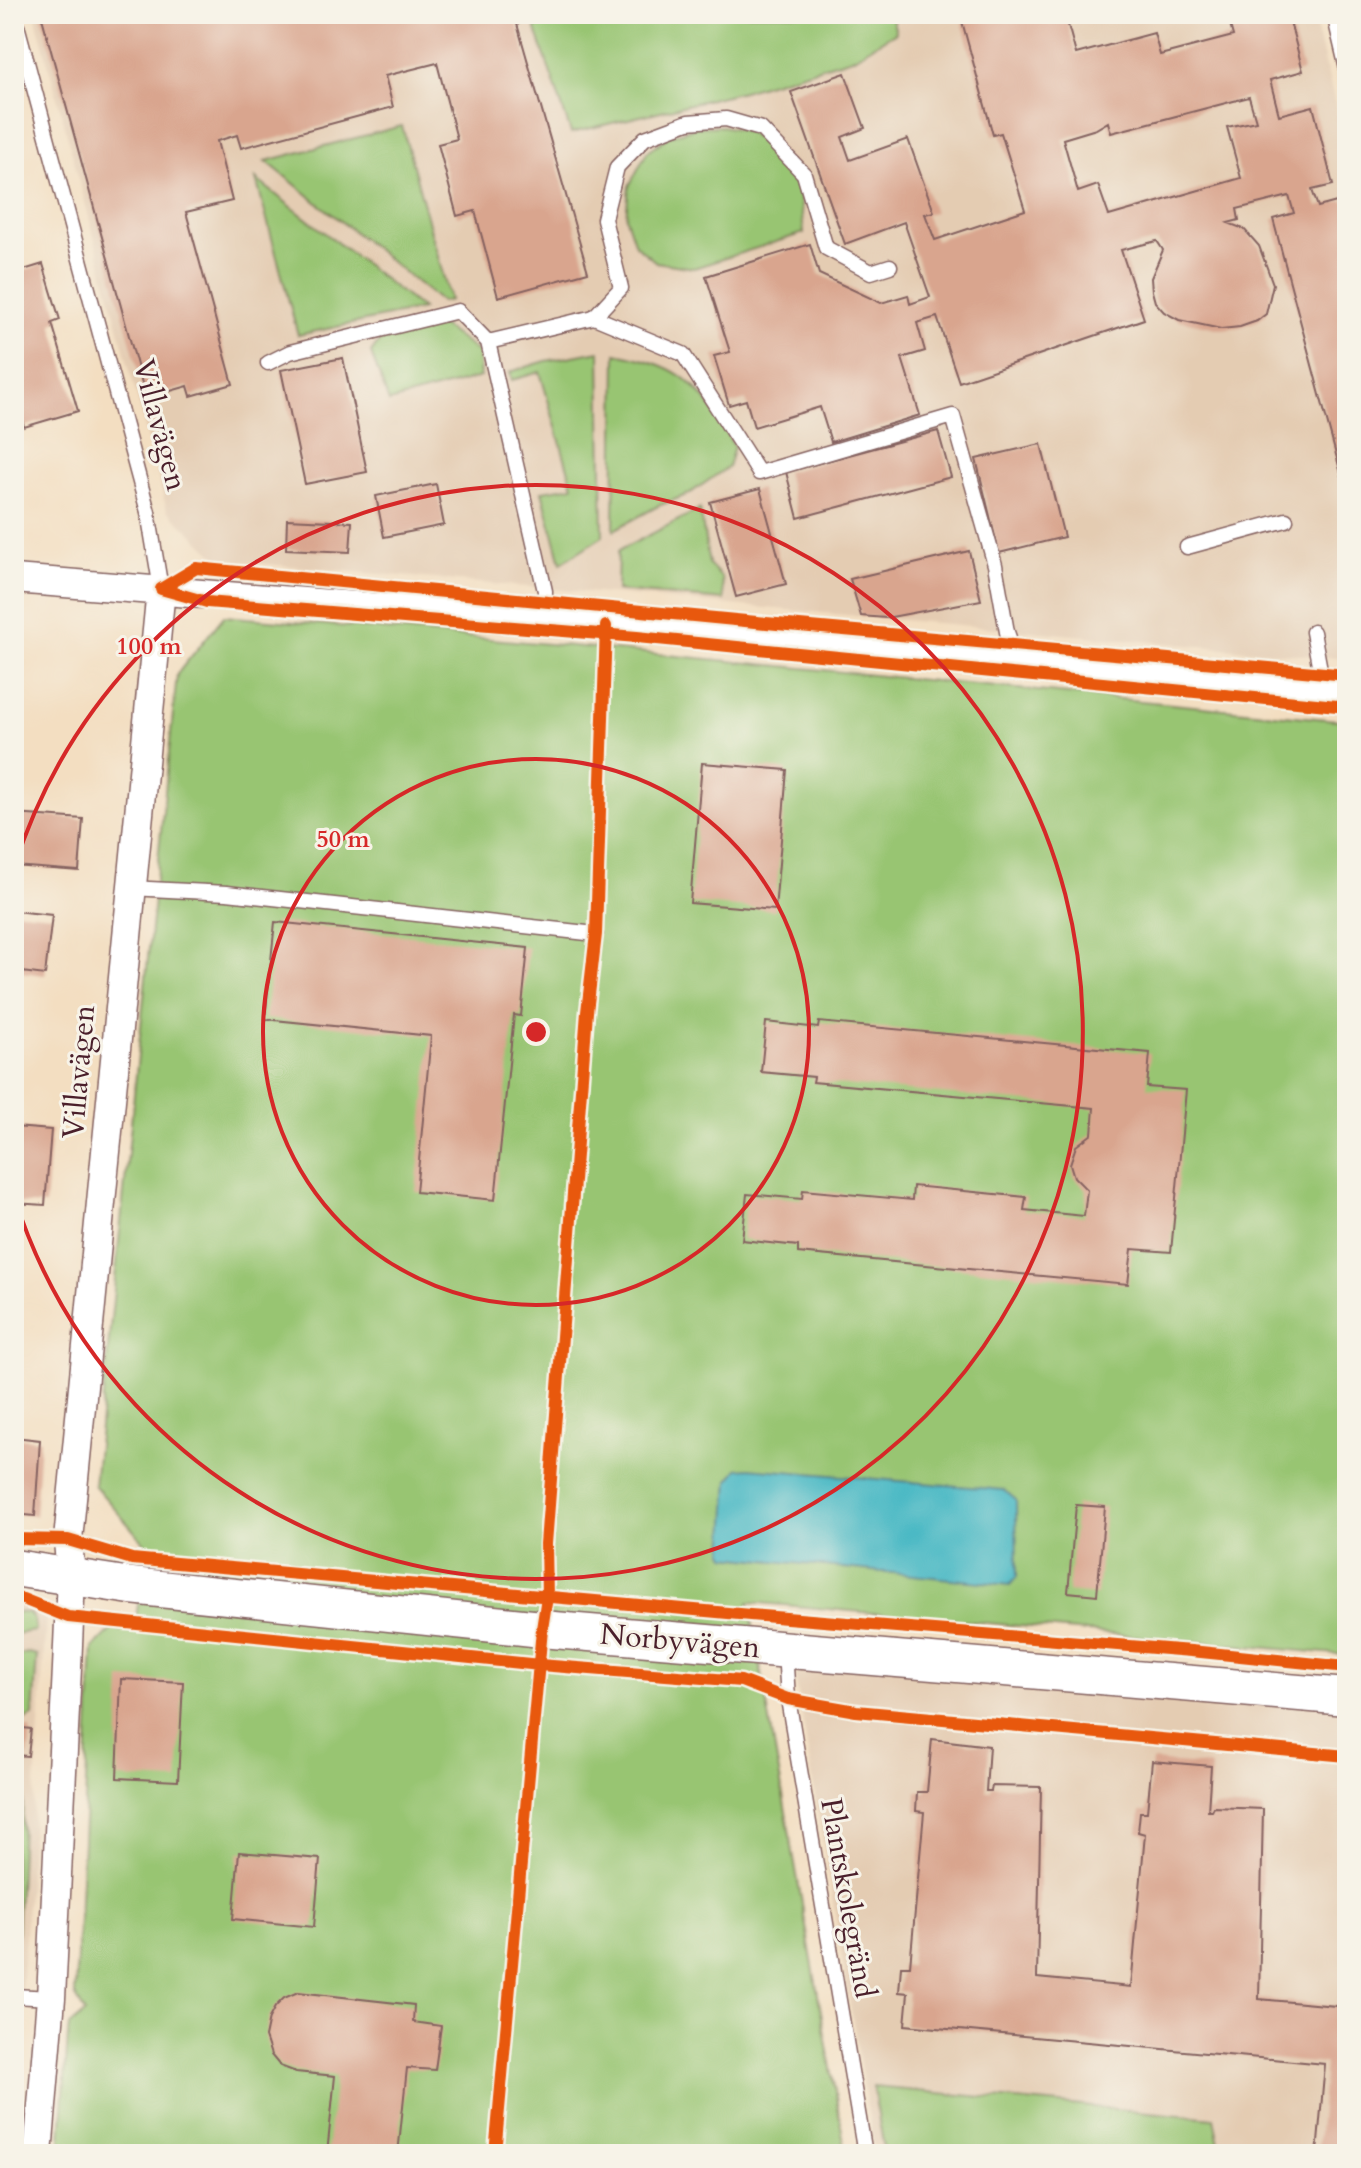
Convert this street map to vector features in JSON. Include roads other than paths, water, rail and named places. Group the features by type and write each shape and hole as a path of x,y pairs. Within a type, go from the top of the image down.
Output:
{"street":[{"path":"14,579 544,621 1336,692"},
{"name":"Villavägen","path":"38,2154 51,1998 71,1577 68,1540 161,589"},
{"name":"Norbyvägen","path":"14,1568 147,1588 542,1629 1347,1697"}],"lane":[{"name":"Villavägen","path":"14,14 148,512 161,589"},
{"path":"1334,14 1347,69"},
{"path":"488,342 594,317 621,288 604,219 617,167 645,138 688,122 726,119 761,129 804,174 826,248 871,272 890,266"},
{"path":"268,363 290,352 458,311 488,342 545,591 544,621"},
{"path":"594,317 683,354 759,473 953,416 995,565 1007,632 1018,663"},
{"path":"1187,547 1286,520"},
{"path":"1313,632 1336,692"},
{"path":"130,888 227,893 596,934"},
{"name":"Plantskolegränd","path":"785,1651 788,1699 865,2154"},
{"path":"14,1996 51,1998"}],"water":[{"path":"738,1469 1004,1490 1016,1500 1017,1577 1010,1585 726,1556 729,1480"}]}
